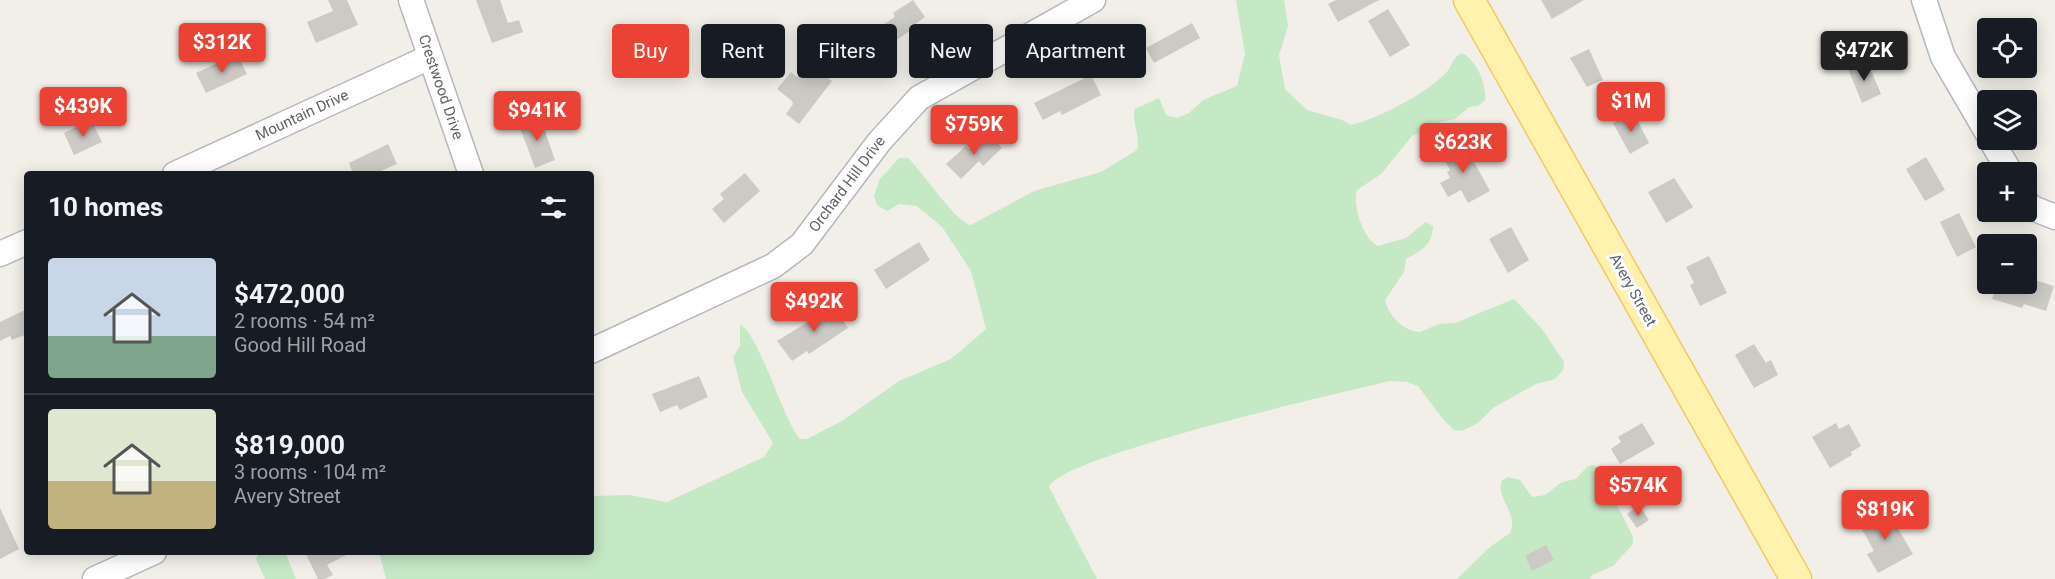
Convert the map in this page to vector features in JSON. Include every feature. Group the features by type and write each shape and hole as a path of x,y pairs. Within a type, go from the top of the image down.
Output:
{"main road":[{"name":"Avery Street","path":"1469,0 1796,579"}],"street":[{"name":"Crestwood Drive","path":"411,0 470,171"},
{"name":"Orchard Hill Drive","path":"594,350 773,266 802,244 879,141 919,98 1093,0"},
{"path":"1924,0 1942,57 1977,116"},
{"name":"Mountain Drive","path":"182,171 430,57"},
{"path":"2037,210 2055,217"},
{"path":"0,254 24,243"},
{"path":"94,579 147,555"}],"green space":[{"path":"1236,0 1284,0 1288,26 1279,55 1285,89 1307,110 1342,120 1351,125 1388,111 1413,98 1445,74 1461,53 1471,60 1482,80 1485,100 1478,106 1469,107 1455,119 1440,122 1412,136 1381,174 1357,190 1357,212 1363,229 1378,246 1406,238 1426,222 1433,226 1428,243 1406,259 1404,272 1385,300 1389,311 1398,322 1408,329 1420,332 1439,324 1455,323 1514,299 1542,329 1564,362 1563,370 1555,379 1536,384 1493,408 1478,423 1462,431 1454,430 1443,419 1418,386 1407,382 1390,381 1206,426 1100,459 1065,474 1049,487 1097,579 386,579 380,555 594,555 594,496 629,495 667,502 764,457 773,443 742,392 733,357 740,346 740,325 755,343 793,429 800,439 807,439 842,421 899,381 951,359 986,329 971,271 942,227 917,206 899,204 887,211 877,205 874,196 880,179 899,158 908,158 957,216 971,225 1034,191 1101,172 1137,150 1135,109 1159,98 1166,115 1177,118 1189,113 1203,100 1237,86 1245,54"},
{"path":"1594,465 1607,474 1613,497 1633,537 1633,544 1613,566 1592,575 1589,579 1457,579 1490,547 1510,533 1512,519 1502,493 1502,480 1508,477 1520,480 1532,497 1545,495 1562,482 1576,479 1588,466"},
{"path":"258,555 286,555 296,579 265,579 256,559"}],"building":[{"path":"328,0 347,0 358,25 316,43 307,22 333,11"},
{"path":"476,0 500,0 508,23 519,20 523,32 492,43"},
{"path":"913,0 925,17 915,24 909,24 909,32 897,39 897,24 884,24 895,17 893,13"},
{"path":"1336,0 1379,0 1338,22 1328,4"},
{"path":"1541,0 1584,0 1552,19"},
{"path":"1388,9 1410,45 1390,57 1368,21"},
{"path":"1192,23 1200,38 1154,63 1146,48"},
{"path":"1589,49 1603,80 1587,87 1570,58"},
{"path":"237,54 247,74 206,93 196,73"},
{"path":"1867,61 1881,94 1862,103 1848,69"},
{"path":"791,72 797,78 828,78 832,81 799,124 786,114 793,104 792,101 777,89"},
{"path":"1085,78 1092,78 1101,95 1062,115 1060,111 1043,120 1034,103"},
{"path":"1633,112 1649,143 1630,154 1613,123"},
{"path":"540,117 555,160 535,168 519,125"},
{"path":"91,120 102,142 74,155 64,133"},
{"path":"987,132 1002,148 983,166 979,161 961,179 946,164 966,146 969,149"},
{"path":"1462,140 1490,191 1468,203 1461,190 1448,197 1440,183 1450,178 1447,172 1450,170 1440,152"},
{"path":"388,144 397,164 381,171 352,171 349,163"},
{"path":"1926,157 1945,190 1925,201 1906,169"},
{"path":"745,173 760,191 724,223 712,209 724,199 720,194"},
{"path":"1674,178 1693,207 1666,223 1648,192"},
{"path":"1959,213 1976,247 1957,257 1940,222"},
{"path":"1511,227 1529,260 1508,273 1489,239"},
{"path":"919,242 930,260 886,289 874,270"},
{"path":"1709,256 1727,293 1700,306 1690,285 1694,283 1686,267"},
{"path":"2037,281 2054,286 2046,311 2024,304 2022,308 1992,299 1994,294 2037,294"},
{"path":"831,301 848,328 809,354 807,351 792,361 777,341 816,317 814,313"},
{"path":"24,310 24,335 12,340 10,336 0,341 0,322"},
{"path":"1754,344 1766,363 1771,360 1778,375 1754,388 1735,355"},
{"path":"699,376 708,397 680,410 677,405 660,412 652,394"},
{"path":"1642,423 1655,444 1620,464 1611,449 1621,442 1618,437"},
{"path":"1836,423 1839,429 1849,424 1861,446 1851,452 1852,455 1830,468 1812,437"},
{"path":"1639,505 1649,520 1637,528 1627,514"},
{"path":"0,508 19,549 0,559"},
{"path":"1886,508 1913,554 1878,573 1867,554 1874,551 1859,524"},
{"path":"1546,545 1554,560 1532,571 1525,556"},
{"path":"306,555 346,555 327,565 333,575 325,579 318,579"}]}
